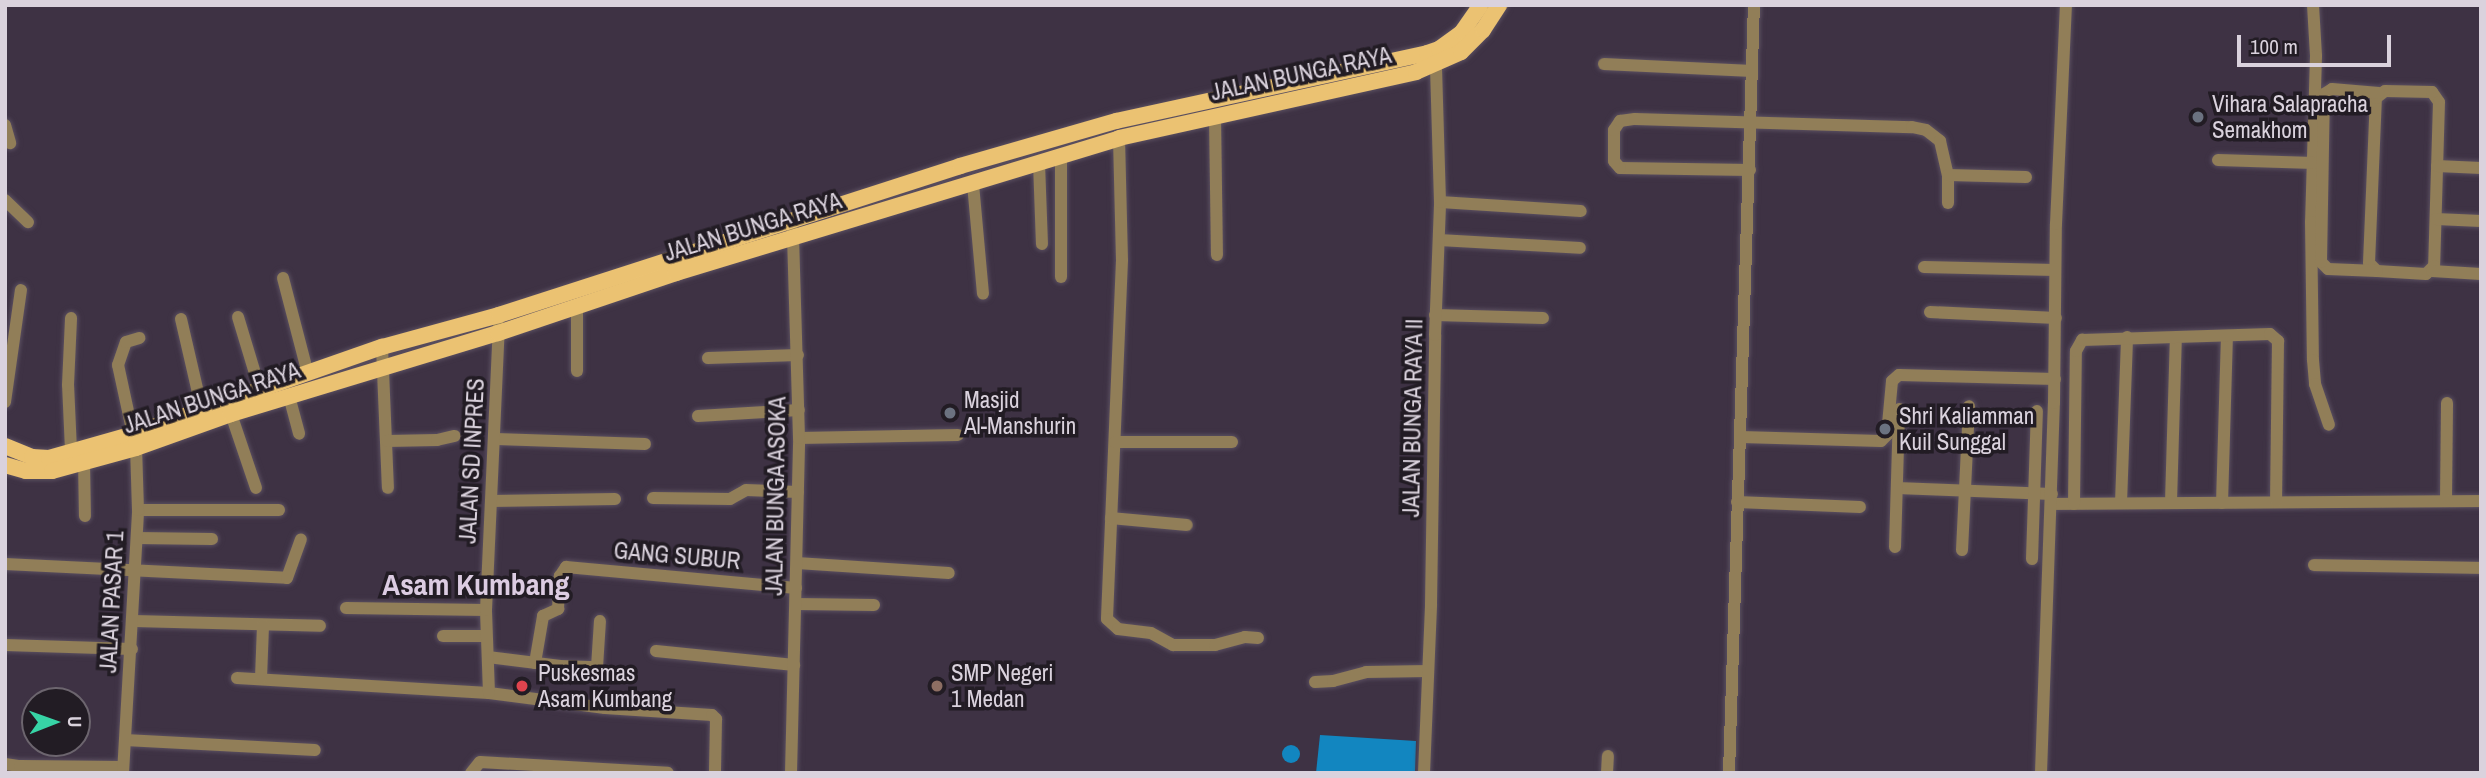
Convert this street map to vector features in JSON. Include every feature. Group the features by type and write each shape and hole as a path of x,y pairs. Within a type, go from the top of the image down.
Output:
{"main road":[{"name":"JALAN BUNGA RAYA","path":"134,441 202,410 382,347 499,315 1043,141 1229,95 1382,64 1439,49 1462,32 1481,5"},
{"name":"JALAN BUNGA RAYA","path":"5,446 41,458 78,455 134,441 498,332 577,305 1119,138 1416,72 1436,65 1471,44 1499,5"},
{"path":"1229,95 1233,112"},
{"name":"JALAN BUNGA RAYA","path":"5,465 42,472 78,455"}],"street":[{"path":"1729,773 1754,5"},
{"path":"2041,773 2055,379 2055,270 2066,5"},
{"path":"2314,5 2314,163 2311,222 2313,360 2315,384 2329,425"},
{"path":"1605,64 1752,71"},
{"name":"JALAN BUNGA RAYA II","path":"1424,773 1440,202 1436,65"},
{"path":"2432,271 2436,219 2437,95 2432,92 2379,93 2332,89 2324,94 2321,262 2328,270 2481,274"},
{"path":"2377,271 2369,263 2376,97 2379,93"},
{"path":"1216,116 1217,255"},
{"path":"1750,170 1620,168 1614,161 1614,130 1616,124 1628,119 1926,130 1940,141 1948,175 1948,203"},
{"path":"5,125 10,143"},
{"path":"1119,138 1122,260 1107,619 1112,626 1151,633 1162,641 1186,646 1258,638"},
{"path":"1061,156 1061,277"},
{"path":"2218,160 2314,163"},
{"path":"1039,163 1042,244"},
{"path":"2437,166 2481,168"},
{"path":"1948,175 2026,177"},
{"path":"972,184 983,294"},
{"path":"5,200 28,222"},
{"path":"1440,202 1581,211"},
{"path":"2436,219 2481,221"},
{"name":"JALAN BUNGA ASOKA","path":"791,773 799,438 793,220"},
{"path":"1439,240 1580,248"},
{"path":"1924,267 2055,270"},
{"path":"283,278 307,374"},
{"path":"5,402 21,290"},
{"path":"577,305 577,371"},
{"path":"1930,312 2056,318"},
{"name":"JALAN SD INPRES","path":"489,693 486,610 496,439 499,315"},
{"path":"1435,316 1543,318"},
{"path":"239,317 260,390"},
{"path":"72,318 68,385 85,516"},
{"path":"181,319 202,410"},
{"path":"2074,503 2078,344 2088,338 2270,334 2278,341 2276,502"},
{"path":"2222,503 2227,336"},
{"path":"2121,503 2127,337"},
{"name":"JALAN PASAR 1","path":"123,770 134,621 138,510 134,441 118,365 126,342 139,338"},
{"path":"2171,502 2176,338"},
{"path":"382,347 388,488"},
{"path":"708,358 798,355"},
{"path":"1741,437 1881,441 1887,435 1892,381 1899,375 2055,379"},
{"path":"289,396 299,435"},
{"path":"2446,500 2447,403"},
{"path":"1962,550 1969,406"},
{"path":"698,416 799,410"},
{"path":"1895,547 1899,410"},
{"path":"2032,559 2037,411"},
{"path":"231,414 256,488"},
{"path":"799,438 958,435"},
{"path":"387,441 437,440 455,436"},
{"path":"496,439 645,444"},
{"path":"1115,442 1232,442"},
{"path":"1897,488 2034,493 2074,503 2481,501"},
{"path":"653,498 730,499 746,490 798,492"},
{"path":"491,501 615,499"},
{"path":"1737,502 1860,507"},
{"path":"138,510 279,510"},
{"path":"1111,519 1187,525"},
{"path":"137,538 212,539"},
{"path":"5,564 287,578 301,539"},
{"path":"797,563 949,573"},
{"path":"2314,565 2481,568"},
{"name":"GANG SUBUR","path":"535,663 543,615 558,609 560,576 566,567 796,588"},
{"path":"796,604 874,605"},
{"path":"346,608 486,610"},
{"path":"134,621 320,626"},
{"path":"488,657 597,667 600,621"},
{"path":"261,678 263,625"},
{"path":"443,635 486,636"},
{"path":"5,645 132,649"},
{"path":"656,651 794,665"},
{"path":"1315,682 1333,681 1366,672 1428,671"},
{"path":"237,678 489,693 605,708 712,715 716,719 715,773"},
{"path":"125,740 315,750"},
{"path":"1607,773 1608,756"},
{"path":"471,773 480,762 524,769 668,773"},
{"path":"5,764 123,770"}],"water":[{"path":"1320,735 1416,741 1415,773 1316,773"},
{"path":"1291,745 1297,748 1300,754 1297,760 1291,763 1285,760 1282,754 1285,748"}],"place":[{"name":"Vihara Salapracha Semakhom","path":"2198,117"},
{"name":"Masjid Al-Manshurin","path":"950,413"},
{"name":"Shri Kaliamman Kuil Sunggal","path":"1885,429"},
{"name":"Puskesmas Asam Kumbang","path":"522,686"},
{"name":"SMP Negeri 1 Medan","path":"937,686"}],"district":[{"name":"Asam Kumbang","path":"476,584"}]}
